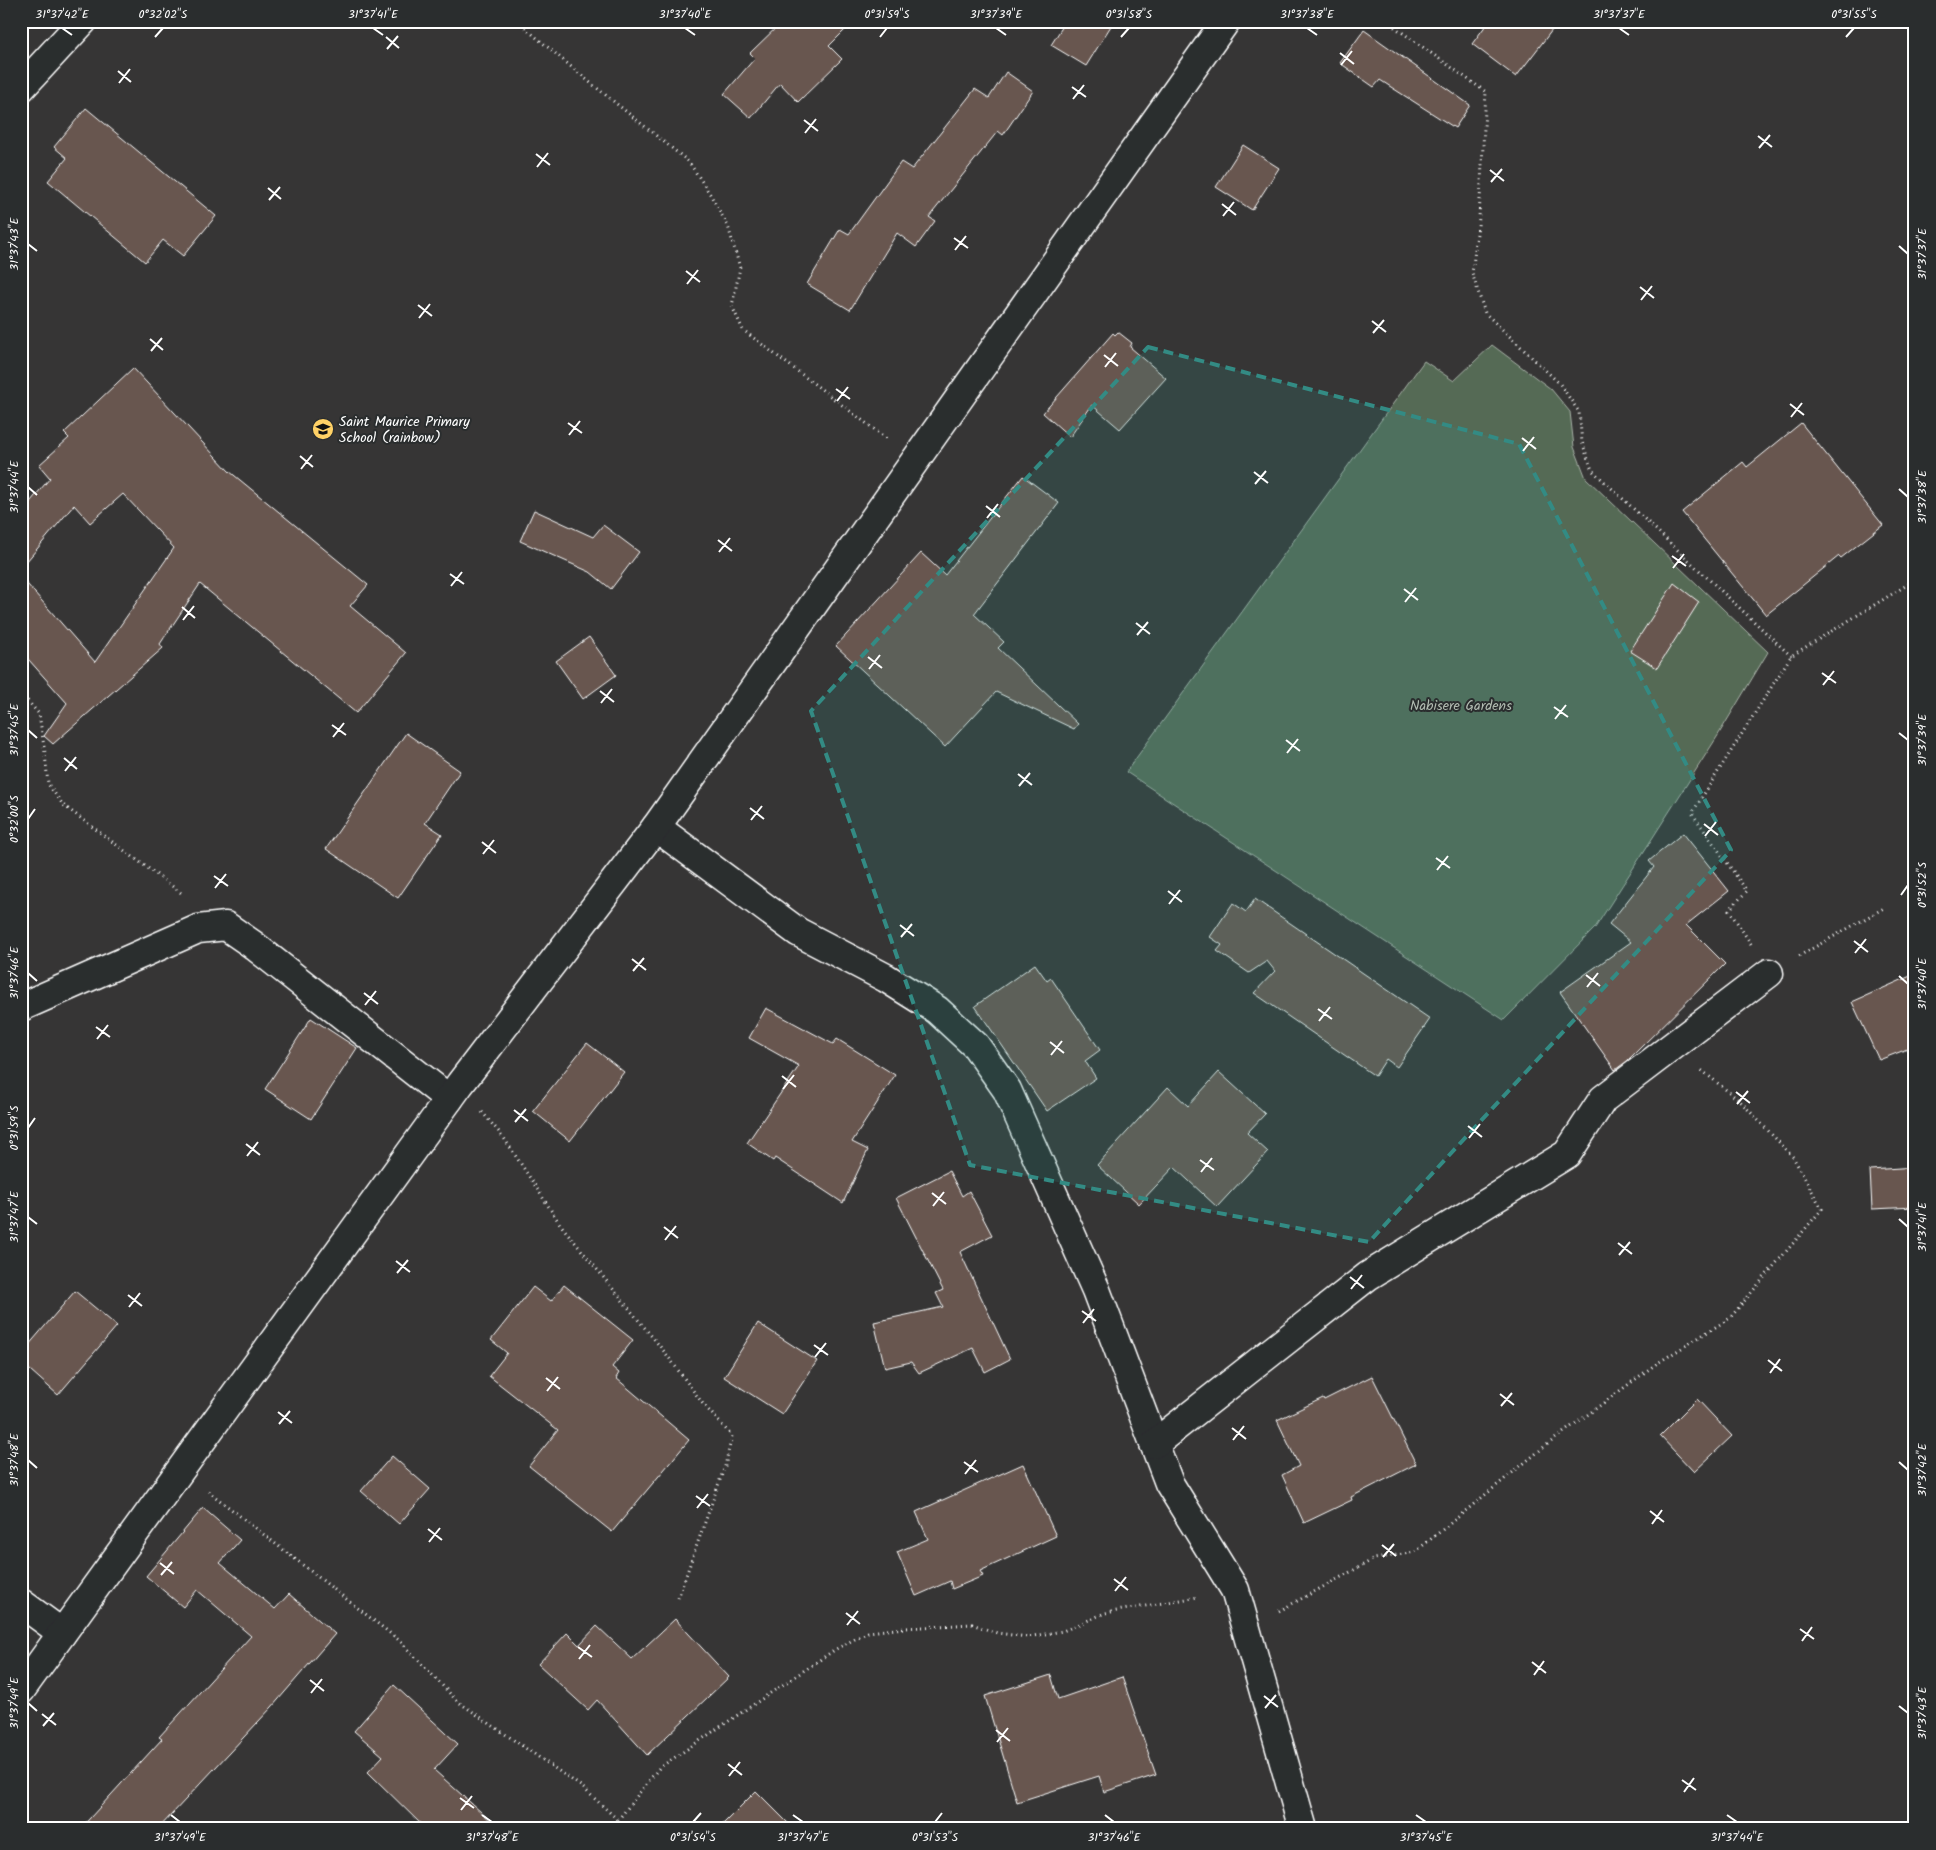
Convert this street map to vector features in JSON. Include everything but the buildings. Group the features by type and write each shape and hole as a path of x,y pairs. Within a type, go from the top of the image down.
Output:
{"street":[{"path":"21,88 83,21"},
{"path":"21,1690 454,1092 656,826 1226,21"},
{"path":"656,826 798,932 886,978 937,1010 976,1046 1007,1090 1096,1290 1169,1483 1235,1590 1303,1829"},
{"path":"21,1007 198,929 226,926 454,1092"},
{"path":"1154,1444 1368,1276 1567,1154 1603,1099 1769,973"},
{"path":"21,1603 62,1633"}],"path":[{"path":"517,21 689,162 728,226 740,268 732,306 743,330 915,461"},
{"path":"1386,21 1486,92 1480,218 1472,273 1485,313 1560,384 1578,412 1582,442 1592,470 1791,656"},
{"path":"1884,908 1769,973 1729,910 1748,891 1692,814 1791,656 1915,580"},
{"path":"21,693 39,714 48,784 63,805 226,926"},
{"path":"1246,1629 1374,1559 1414,1552 1521,1465 1656,1364 1730,1318 1822,1209 1793,1157 1740,1102 1672,1046"},
{"path":"454,1092 504,1138 560,1224 667,1355 703,1404 732,1436 725,1466 678,1598"},
{"path":"181,1469 400,1641 457,1701 582,1787 618,1820 622,1829"},
{"path":"618,1820 659,1768 836,1649 868,1632 972,1624 997,1633 1028,1637 1063,1631 1105,1613 1235,1590"}],"highlighted area":[{"path":"1148,347 1519,444 1731,850 1369,1242 970,1165 811,711"}],"green space":[{"name":"Nabisere Gardens","path":"1492,345 1551,389 1570,412 1574,447 1586,478 1768,652 1717,737 1595,928 1504,1020 1126,772 1424,361 1454,381"}],"place":[{"name":"Saint Maurice Primary School (rainbow)","path":"323,429"}]}
